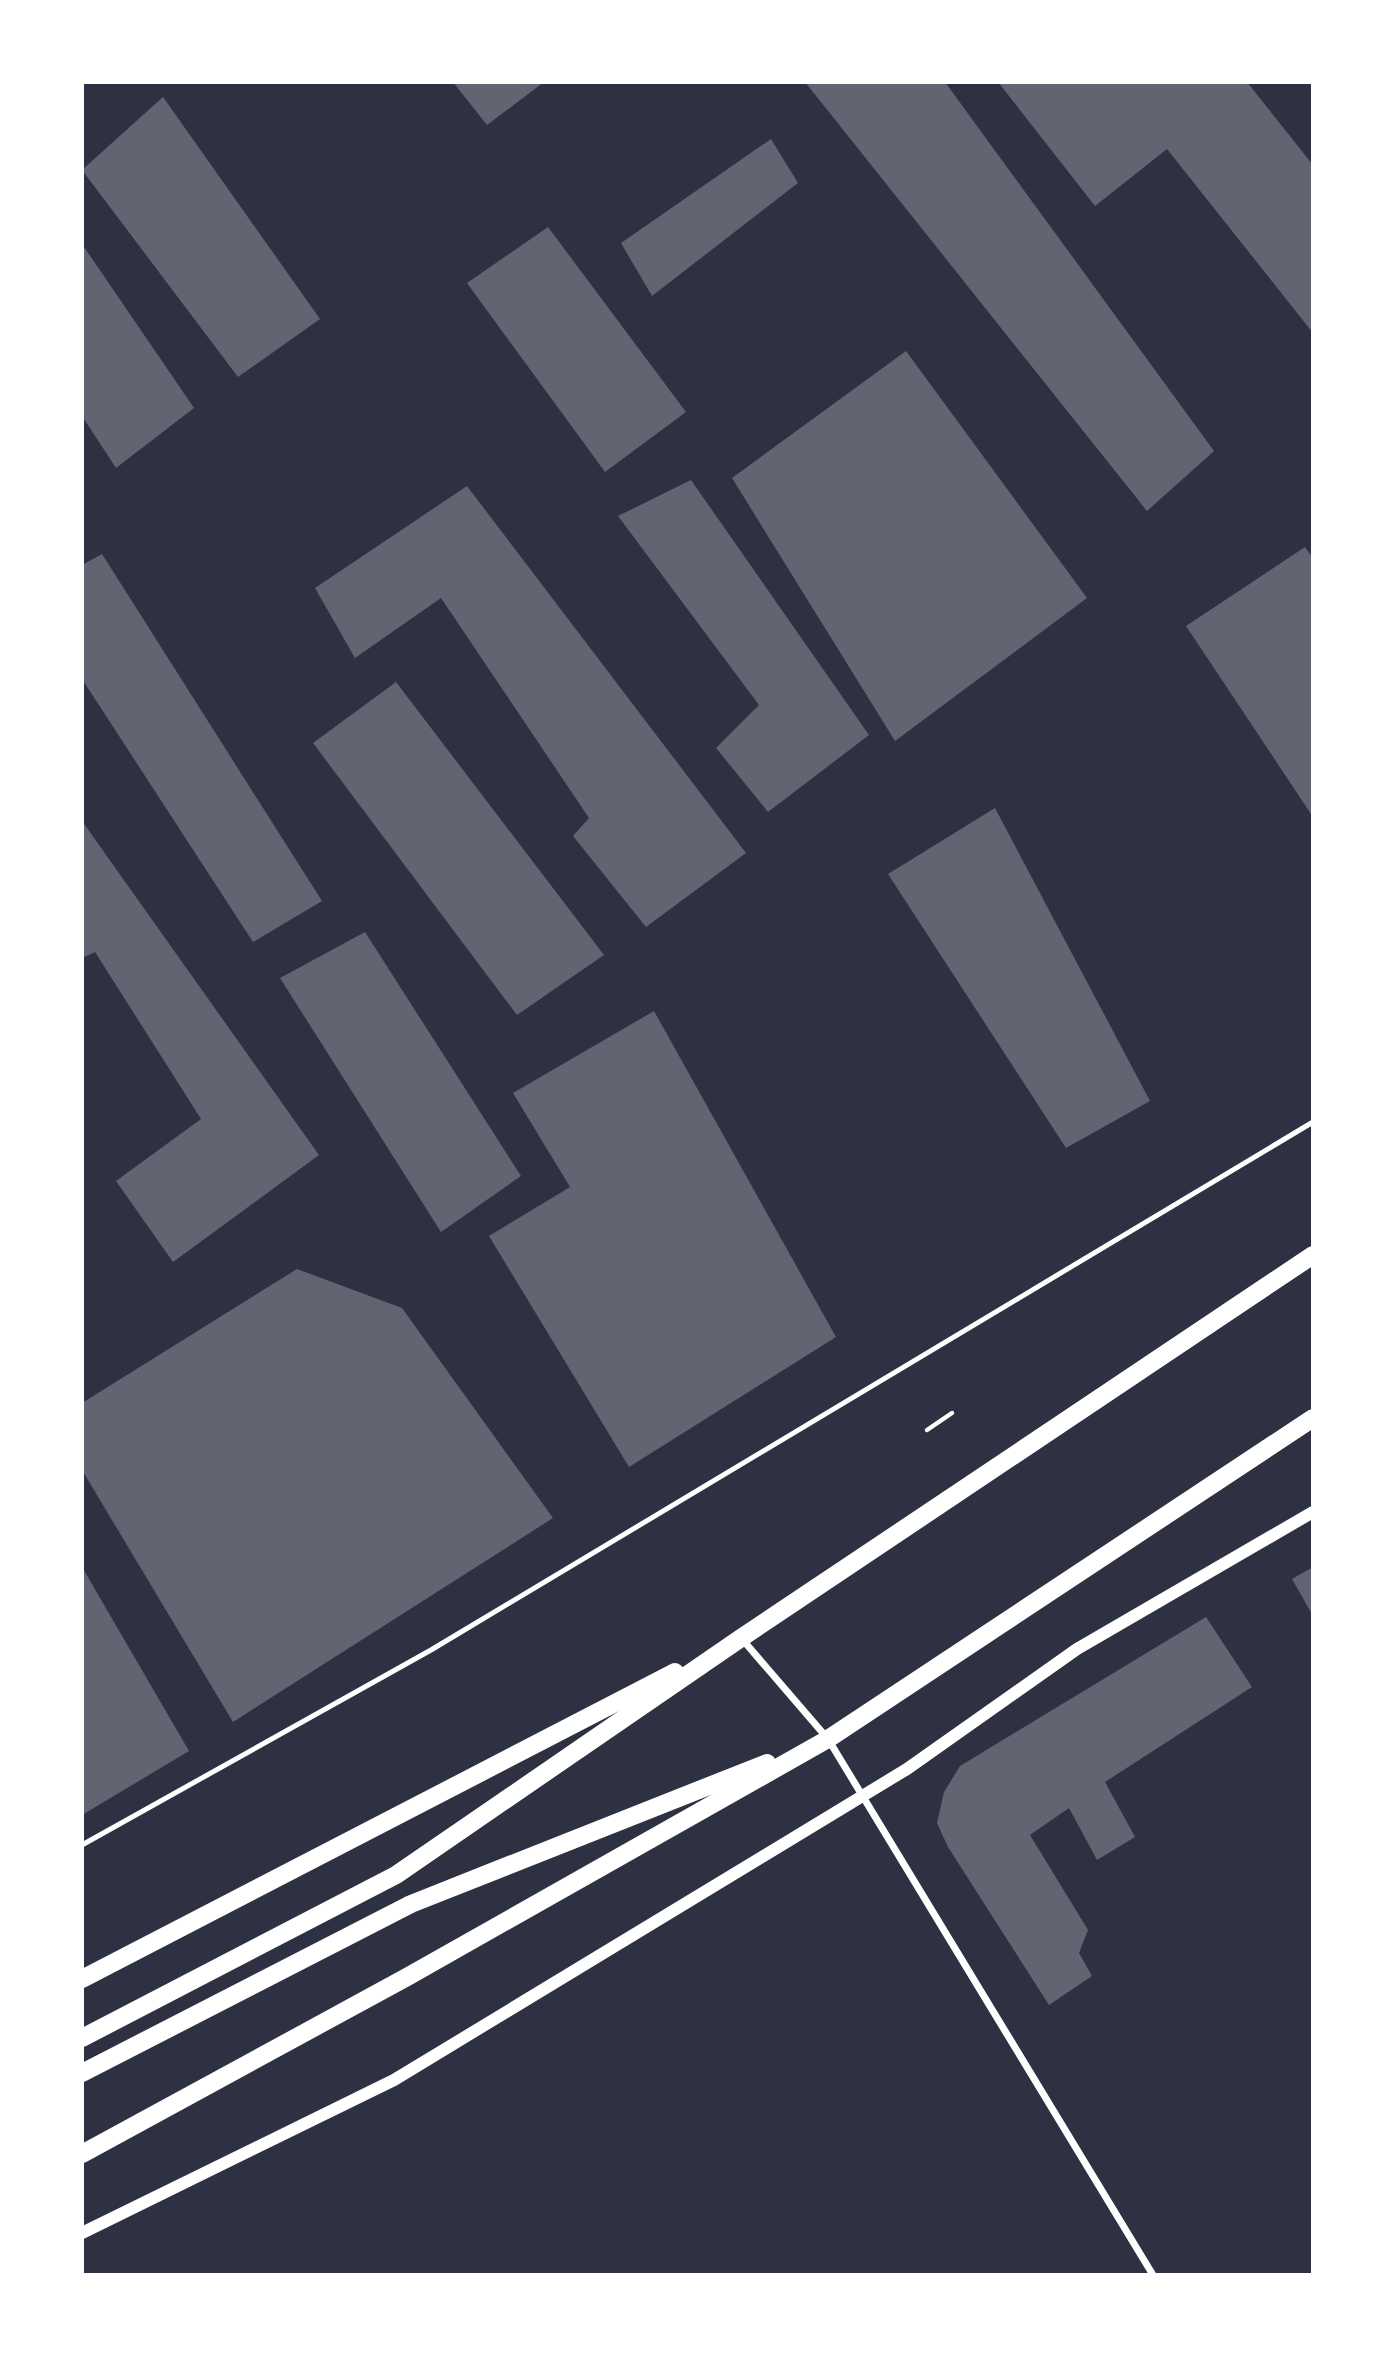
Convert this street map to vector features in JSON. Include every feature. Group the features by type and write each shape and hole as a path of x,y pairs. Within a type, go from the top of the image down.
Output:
{"main road":[{"path":"82,2038 396,1875 741,1638 1313,1255"},
{"path":"82,2154 395,1984 828,1739 1313,1418"},
{"path":"82,1979 741,1638"},
{"path":"82,2073 411,1904 828,1739"}],"street":[{"path":"82,2233 394,2080 907,1769 1077,1649 1313,1512"},
{"path":"741,1638 828,1739 1153,2275"}],"lane":[{"path":"82,1845 430,1650 1313,1122"}],"path":[{"path":"927,1430 952,1413"}],"building":[{"path":"453,82 544,82 487,125"},
{"path":"805,82 945,82 1214,451 1147,511"},
{"path":"998,82 1247,82 1313,165 1313,333 1167,149 1095,206"},
{"path":"163,97 320,319 238,377 82,170"},
{"path":"771,139 798,183 652,296 621,243"},
{"path":"548,227 686,412 605,472 467,283"},
{"path":"82,244 194,408 116,468 82,416"},
{"path":"906,351 1087,598 895,741 732,478"},
{"path":"691,480 869,735 768,812 716,748 759,705 618,516"},
{"path":"467,486 746,853 646,927 573,836 589,818 441,598 355,658 315,588"},
{"path":"1305,547 1313,558 1313,817 1186,626"},
{"path":"102,554 322,901 253,942 82,679 82,565"},
{"path":"396,682 604,955 517,1015 313,743"},
{"path":"995,808 1150,1101 1066,1148 888,874"},
{"path":"82,821 319,1155 173,1262 116,1181 201,1119 95,952 82,958"},
{"path":"365,932 521,1176 441,1232 280,978"},
{"path":"654,1011 836,1337 629,1467 489,1236 570,1187 513,1093"},
{"path":"297,1269 402,1308 553,1518 233,1722 82,1470 82,1403"},
{"path":"82,1567 189,1751 82,1815"},
{"path":"1313,1567 1313,1616 1292,1579"},
{"path":"1206,1617 1252,1687 1105,1782 1135,1837 1097,1860 1069,1808 1030,1835 1088,1930 1079,1953 1092,1976 1049,2005 948,1847 937,1823 944,1792 960,1766"}]}
